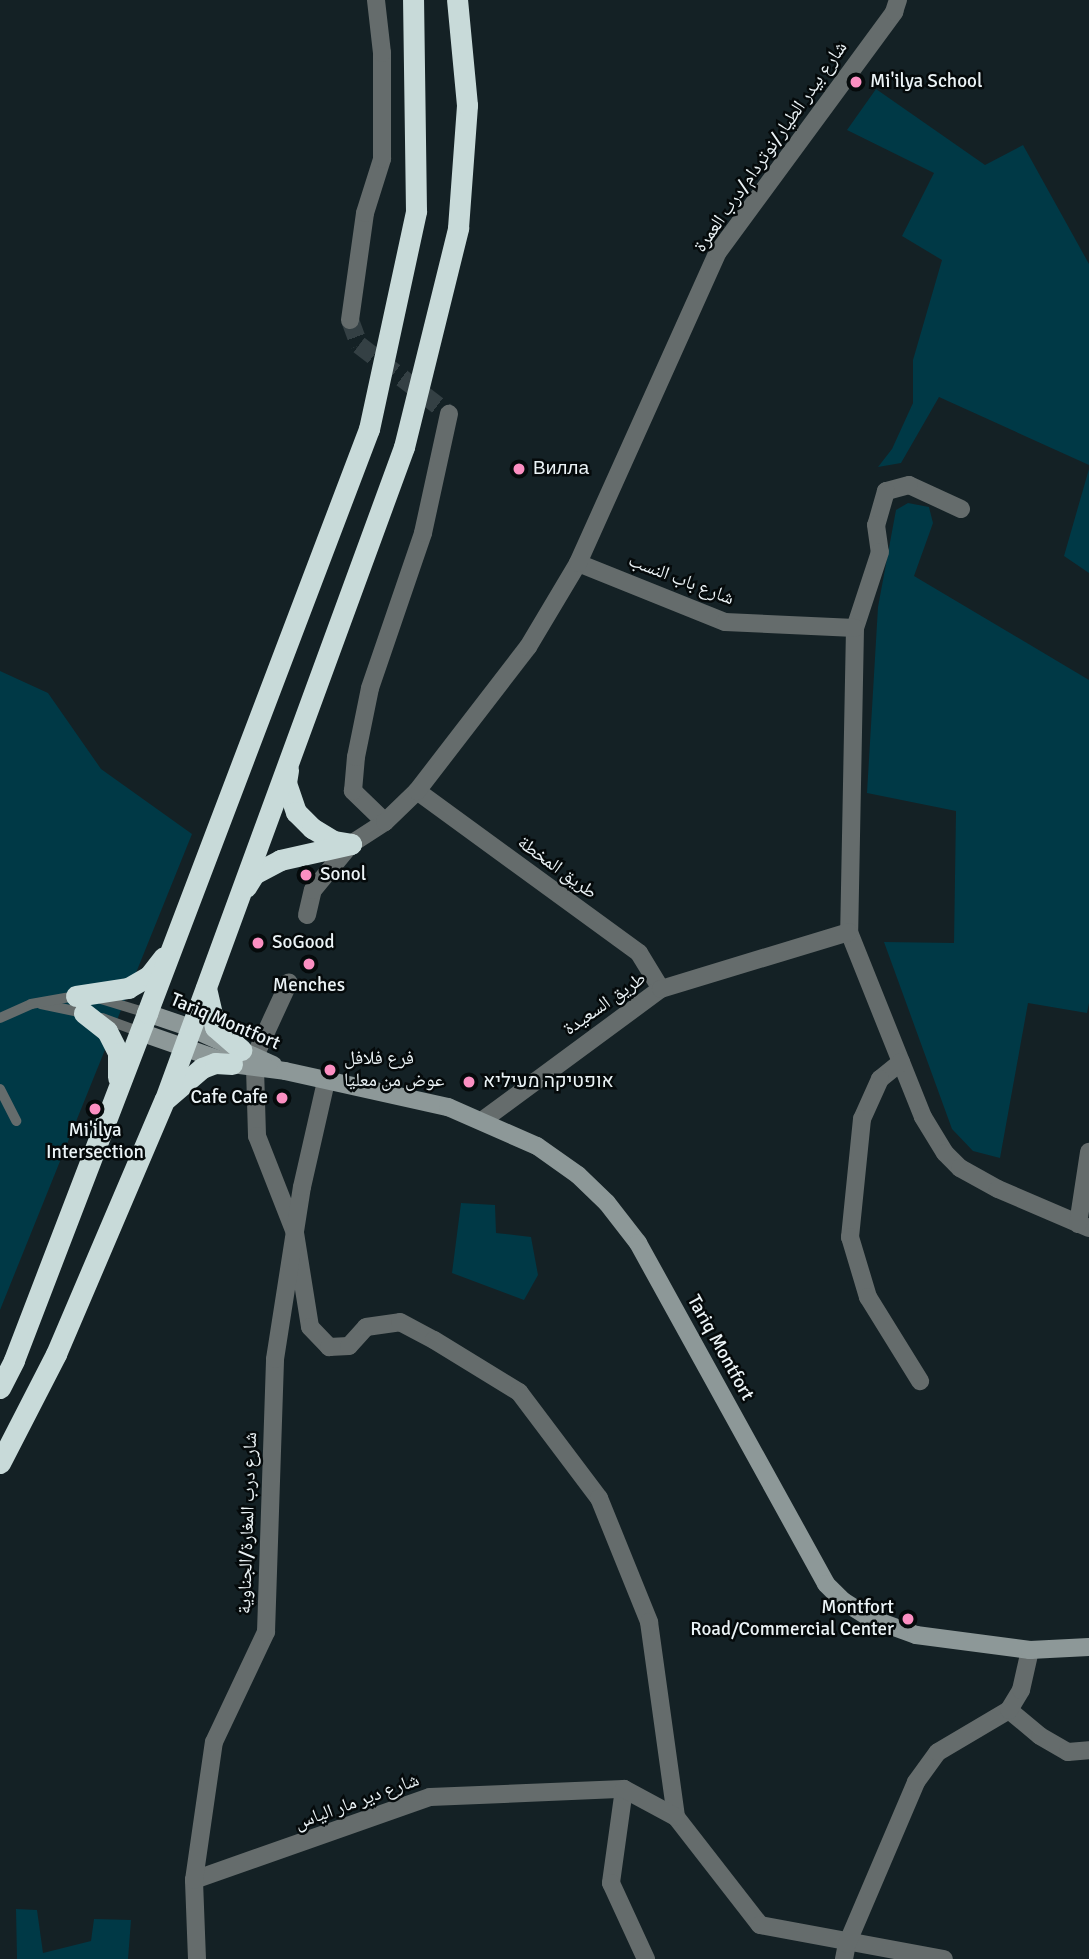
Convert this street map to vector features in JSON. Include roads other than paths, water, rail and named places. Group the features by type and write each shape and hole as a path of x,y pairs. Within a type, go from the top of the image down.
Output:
{"highway":[{"path":"0,1388 14,1360 369,429 416,211 413,0"},
{"path":"0,1463 56,1354 165,1099 404,447 458,228 467,105 457,0"},
{"path":"290,755 286,783 296,812 312,828 334,841 351,844"},
{"path":"233,910 254,874 280,860 351,844"},
{"path":"116,1093 118,1053 107,1031 80,1004 128,988 149,976 174,944"},
{"path":"206,988 215,1027 246,1059"},
{"path":"165,1099 202,1068 215,1063 246,1059"}],"main road":[{"name":"Tariq Montfort","path":"144,1022 285,1071 448,1107 483,1120 537,1146 578,1175 607,1203 638,1243 826,1584 843,1601 872,1619 916,1635 1030,1650 1089,1647"}],"street":[{"path":"350,320 365,214 382,159 382,53 376,0"},
{"name":"شارع بيدر الطيار/نوتردام/درب العمرة","path":"307,915 313,890 351,844 385,822 417,791 528,647 578,564 718,252 894,12 898,0"},
{"path":"385,822 353,791 356,757 370,688 423,533 449,414"},
{"path":"961,509 909,485 886,491 876,525 880,552 855,628 849,932 923,1116 944,1153 998,1189 1083,1226 1089,1152"},
{"name":"شارع باب النسب","path":"578,564 725,622 855,628"},
{"name":"طريق المخطة","path":"417,791 639,953 661,989"},
{"name":"طريق السعيدة","path":"483,1120 661,989 849,932"},
{"path":"289,982 246,1059 257,1136 295,1233 310,1327 328,1347 349,1346 366,1327 400,1322 434,1340 519,1392 599,1499 649,1622 676,1817"},
{"path":"901,1062 880,1079 862,1119 850,1237 868,1297 920,1381"},
{"name":"شارع درب المغارة/الجناوية","path":"197,1959 194,1880 214,1742 265,1632 275,1359 295,1233 326,1080"},
{"path":"846,1951 916,1782 938,1752 1009,1710 1021,1690 1030,1650"},
{"path":"1009,1710 1040,1736 1068,1752 1089,1750"},
{"path":"646,1959 611,1883 624,1789 676,1817 760,1926 846,1951 944,1959"},
{"name":"شارع دير مار الياس","path":"194,1880 430,1797 624,1789"}],"lane":[{"path":"37,1003 80,1004 97,998 144,1022"},
{"path":"0,1018 37,1003 80,1004 144,1022"},
{"path":"0,1090 16,1121"}],"tunnel":[{"path":"350,320 359,345 449,414"}],"place":[{"name":"Mi'ilya School","path":"856,82"},
{"name":"Вилла","path":"519,469"},
{"name":"Sonol","path":"306,875"},
{"name":"SoGood","path":"258,943"},
{"name":"Menches","path":"309,964"},
{"name":"فرع فلافل عوض من معليا","path":"330,1070"},
{"name":"אופטיקה מעיליא","path":"469,1082"},
{"name":"Cafe Cafe","path":"282,1098"},
{"name":"Mi'ilya Intersection","path":"95,1109"},
{"name":"Montfort Road/Commercial Center","path":"908,1619"}]}
